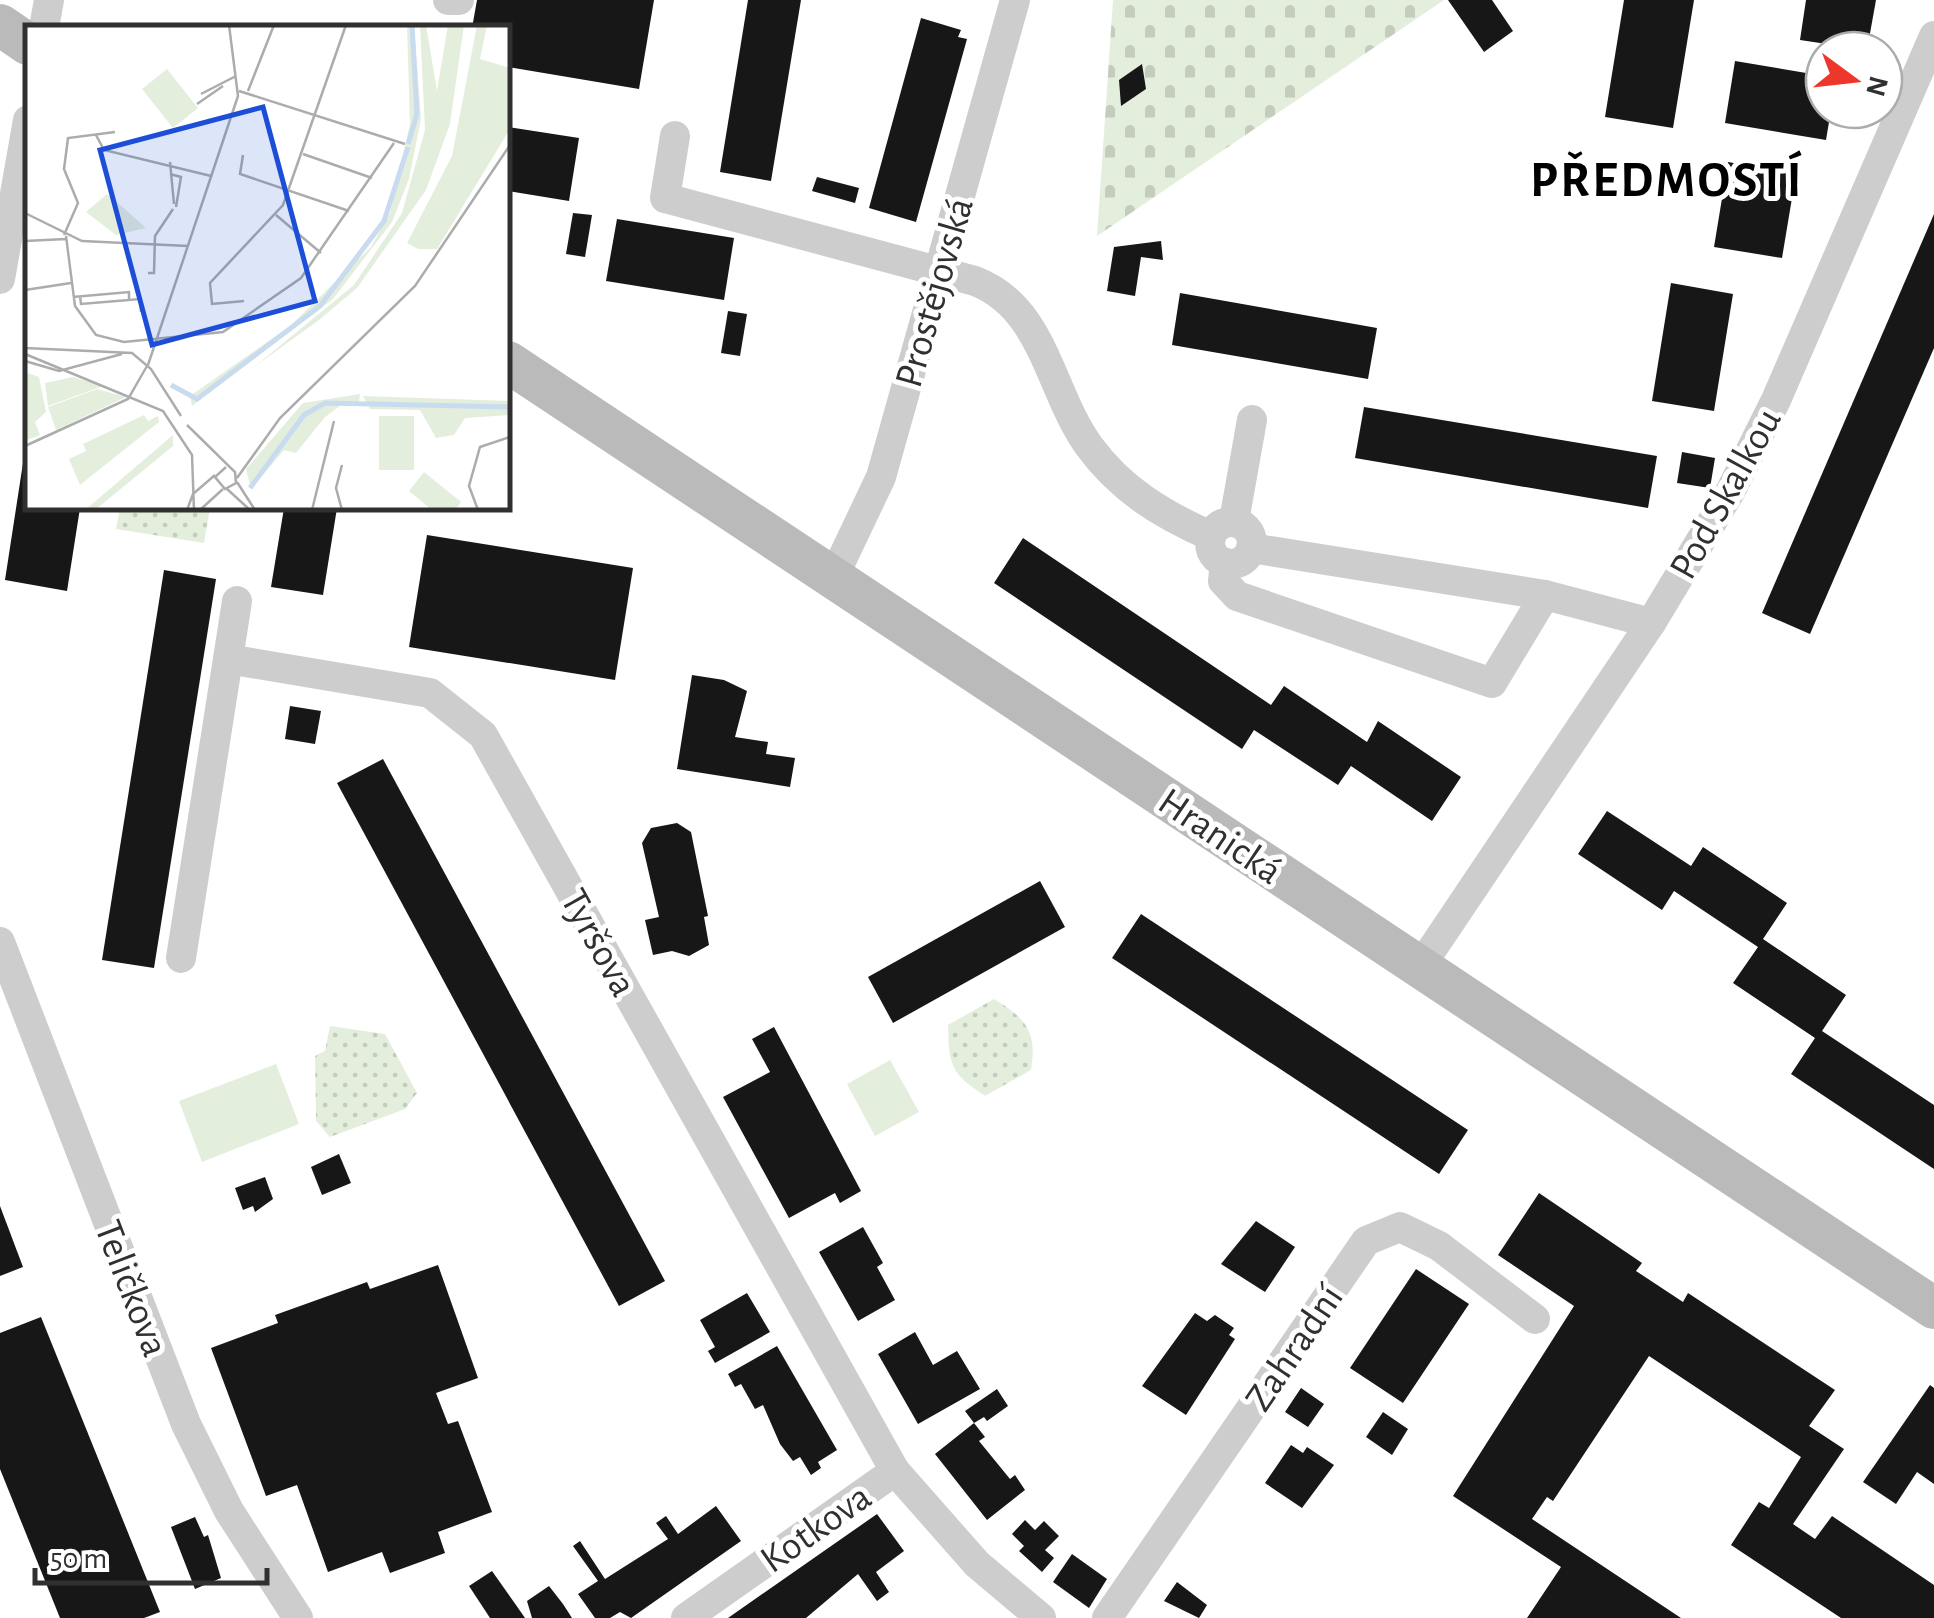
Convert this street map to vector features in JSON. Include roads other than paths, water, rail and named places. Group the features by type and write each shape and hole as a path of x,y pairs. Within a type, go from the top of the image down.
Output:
{"main road":[{"path":"0,25 25,42"},
{"name":"Hranická","path":"510,363 1934,1308"}],"street":[{"path":"45,25 49,0"},
{"path":"448,0 459,0"},
{"name":"Prostějovská","path":"833,578 881,477 1015,0"},
{"name":"Pod Skalkou","path":"1420,968 1651,623 1749,456 1934,36"},
{"path":"675,136 665,198 984,284 1011,302 1029,324 1066,408 1101,462 1154,508 1230,542 1546,595 1651,623"},
{"path":"0,279 25,137"},
{"path":"1252,420 1223,581 1237,596 1492,683 1546,595"},
{"path":"181,958 237,601"},
{"name":"Tyršova","path":"228,659 430,693 483,734 895,1471 977,1564 1041,1618"},
{"name":"Teličkova","path":"0,942 186,1424 228,1510 298,1618"},
{"name":"Zahradní","path":"1107,1618 1366,1241 1400,1228 1426,1240 1535,1319"},
{"name":"Kotkova","path":"686,1618 895,1471"}],"district":[{"name":"PŘEDMOSTÍ","path":"1667,178"}]}
